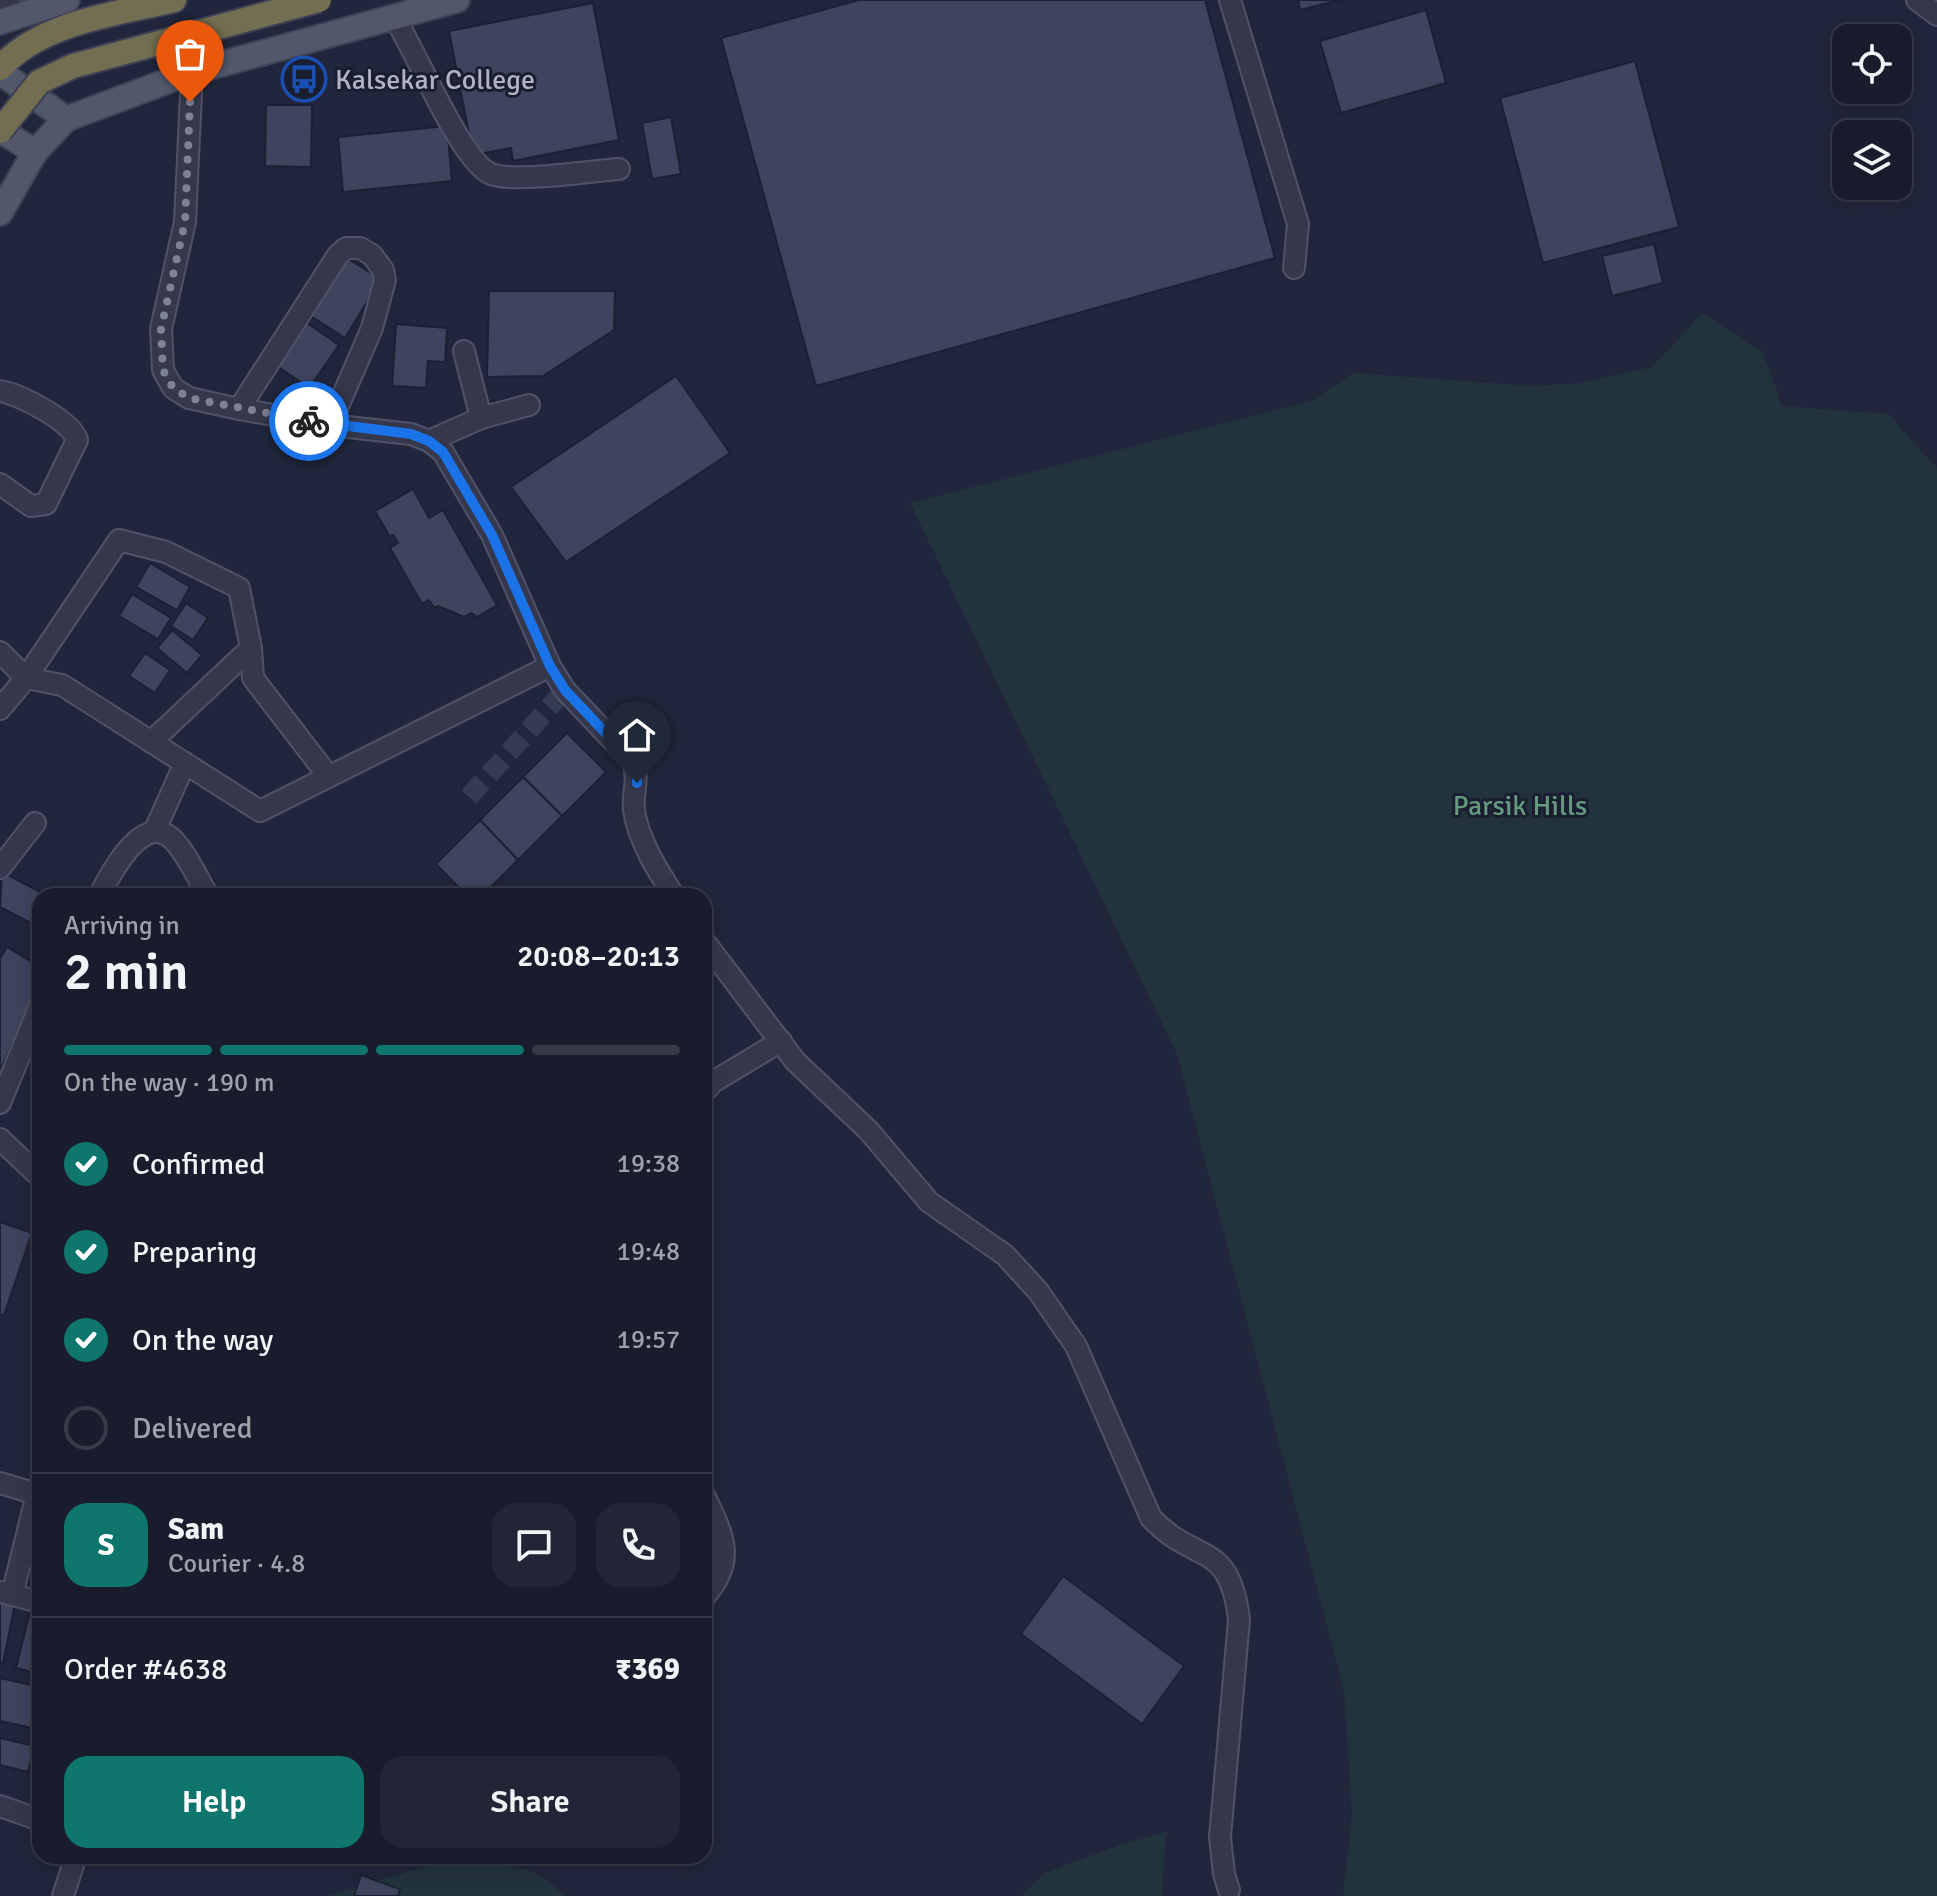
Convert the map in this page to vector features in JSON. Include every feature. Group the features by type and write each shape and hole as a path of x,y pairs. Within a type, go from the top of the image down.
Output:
{"highway":[{"path":"0,70 16,50 60,30 174,0"},
{"path":"0,130 39,82 73,66 319,0"}],"main road":[{"path":"5,13 67,0"},
{"path":"0,213 35,152 66,119 192,72 457,0"},
{"path":"0,70 66,119"},
{"path":"0,130 35,152"}],"street":[{"path":"1230,0 1298,224 1294,268"},
{"path":"1917,0 1936,13"},
{"path":"395,19 412,45 461,141 489,174 508,177 619,169"},
{"path":"192,72 185,222 161,329 163,370 173,388 189,398 239,409 330,425 411,434 429,441 443,452 492,535 550,666 565,690 632,761 637,772 634,809 643,840 670,888"},
{"path":"239,409 338,255 346,248 360,248 378,262 385,280 372,328 330,425"},
{"path":"464,351 481,418"},
{"path":"0,391 65,422 75,430 77,440 46,504 31,506 0,484"},
{"path":"429,441 481,418 529,405"},
{"path":"0,709 26,678 119,540 166,552 239,588 251,648 253,678 329,777"},
{"path":"151,742 251,648"},
{"path":"0,652 26,678 62,685 260,811 550,666"},
{"path":"154,832 185,763"},
{"path":"0,868 35,823"},
{"path":"103,888 114,866 140,837 154,832 165,833 176,843 203,888"},
{"path":"712,951 795,1061 869,1131 929,1202 1005,1255 1038,1291 1076,1346 1151,1518 1167,1536 1211,1556 1227,1572 1236,1594 1239,1620 1221,1811 1224,1874 1229,1890"},
{"path":"0,1103 32,1025"},
{"path":"712,1083 781,1041"},
{"path":"1,1141 32,1170"},
{"path":"0,1483 32,1488"},
{"path":"32,1511 6,1593 32,1600"},
{"path":"712,1511 724,1536 726,1550 712,1583"},
{"path":"0,1806 32,1817"},
{"path":"63,1896 73,1864"}],"green space":[{"name":"Parsik Hills","path":"1702,313 1763,352 1782,406 1888,414 1937,468 1937,1896 1343,1896 1352,1814 1344,1691 1177,1054 910,503 1311,401 1353,373 1532,386 1579,383 1652,367"},
{"path":"1166,1832 1162,1896 1022,1896 1047,1872"},
{"path":"434,1864 499,1864 533,1871 567,1896 328,1896"}],"building":[{"path":"859,0 1205,0 1275,258 816,386 721,38"},
{"path":"1298,0 1340,0 1300,10"},
{"path":"593,3 619,140 513,161 511,148 473,155 449,31"},
{"path":"1426,10 1446,83 1341,113 1320,41"},
{"path":"1635,61 1679,227 1543,263 1500,98"},
{"path":"266,105 312,105 311,167 265,166"},
{"path":"671,117 681,174 652,179 642,123"},
{"path":"447,126 452,181 343,192 338,137"},
{"path":"1654,244 1663,283 1612,296 1602,256"},
{"path":"345,257 381,279 345,338 309,315"},
{"path":"489,291 615,291 614,330 543,376 487,377"},
{"path":"307,323 339,345 309,388 277,366"},
{"path":"396,324 447,328 445,362 428,361 426,388 392,386"},
{"path":"676,376 730,453 566,562 511,487"},
{"path":"413,489 429,518 443,510 497,605 477,617 471,613 464,617 438,606 434,608 429,600 422,604 390,548 398,543 393,535 390,537 375,511"},
{"path":"150,563 190,587 177,610 136,587"},
{"path":"132,594 171,618 158,639 119,616"},
{"path":"186,603 208,618 193,640 171,626"},
{"path":"172,630 202,655 187,673 157,648"},
{"path":"145,653 170,670 155,693 129,676"},
{"path":"567,733 606,772 562,816 523,777"},
{"path":"523,777 562,816 518,860 480,820"},
{"path":"480,820 518,860 490,888 459,888 436,864"},
{"path":"2,872 33,888 32,924 0,907"},
{"path":"7,947 32,962 32,1001 0,1071 0,958"},
{"path":"0,1222 32,1233 4,1315 0,1314"},
{"path":"1063,1576 1184,1666 1142,1724 1021,1634"},
{"path":"0,1595 16,1599 3,1663 0,1663"},
{"path":"32,1604 32,1672 16,1668"},
{"path":"0,1678 32,1685 32,1728 0,1721"},
{"path":"0,1738 32,1746 28,1772 0,1765"},
{"path":"361,1875 400,1889 398,1896 354,1896"}],"tunnel":[{"path":"469,797 565,690"}],"way so far":[{"path":"190,102 185,222 161,329 163,370 173,388 189,398 309,421"}],"place":[{"name":"Kalsekar College","path":"304,79"}],"route":[{"path":"309,421 411,434 429,441 443,452 492,535 550,666 565,690 632,761 637,772 637,783"}]}
